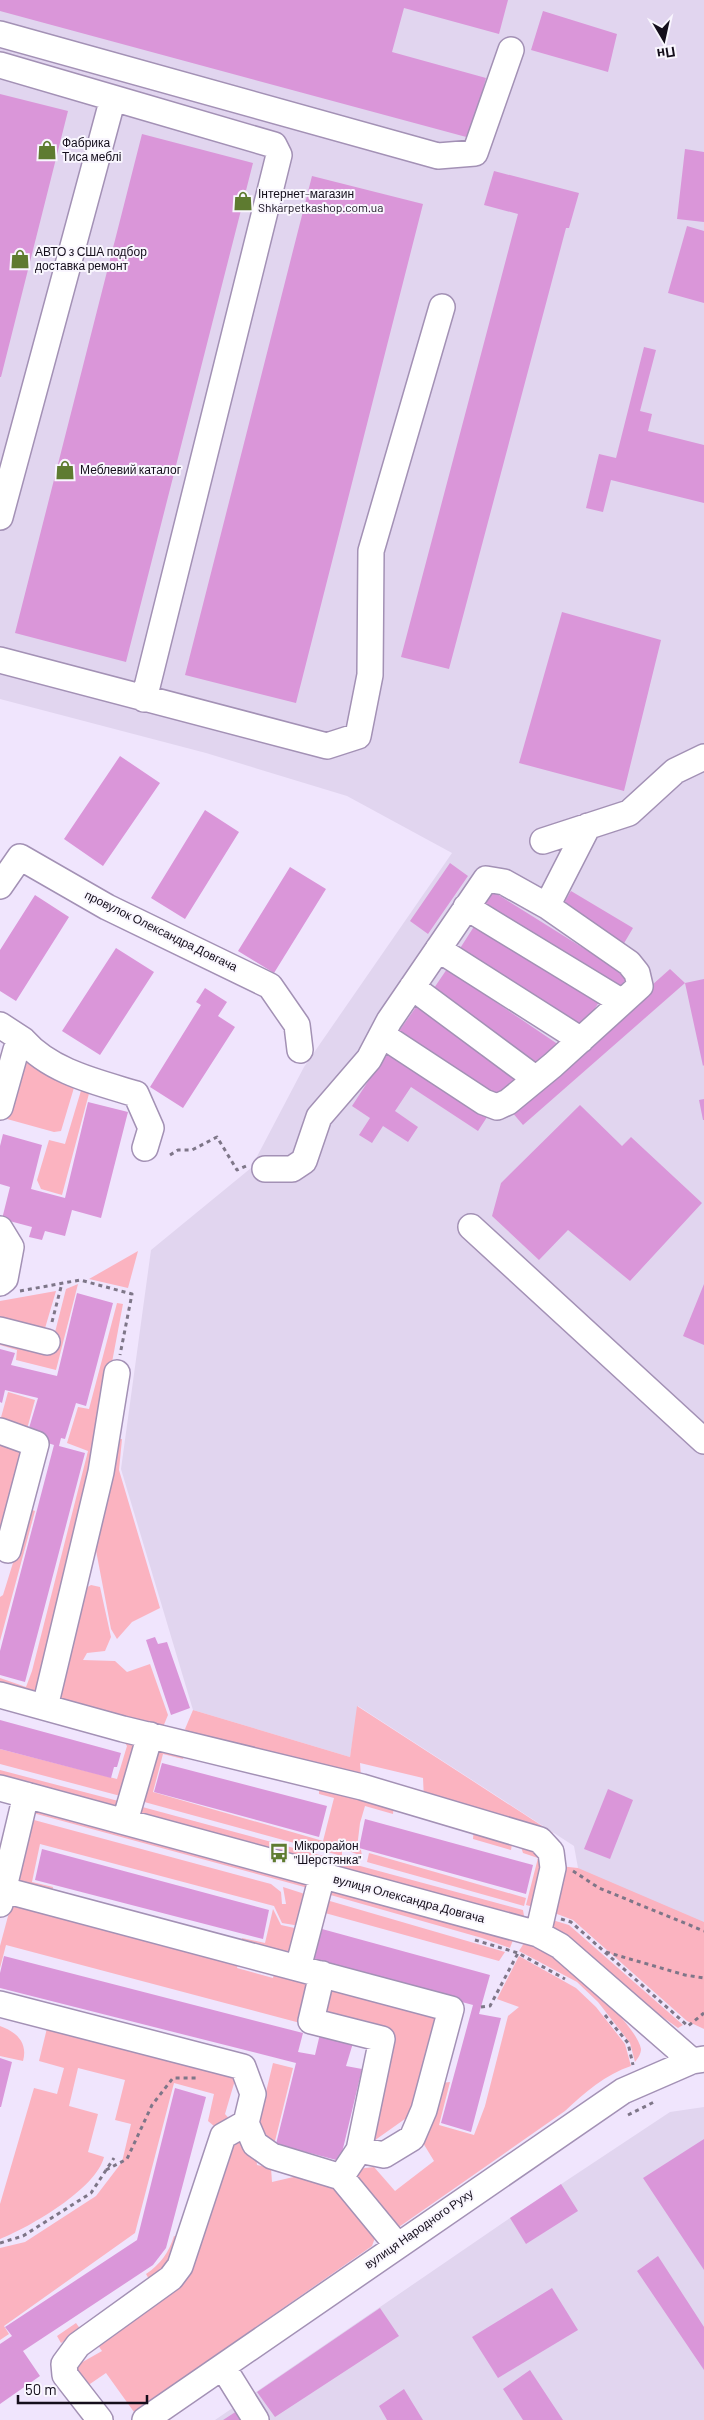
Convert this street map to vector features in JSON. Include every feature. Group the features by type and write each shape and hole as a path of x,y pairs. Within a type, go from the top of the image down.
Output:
{"street":[{"path":"0,34 438,156 474,153 511,50"},
{"path":"0,66 274,145 278,155 144,699"},
{"path":"0,517 113,98"},
{"path":"0,660 327,746 358,736 370,675 371,552 442,307"},
{"path":"543,840 629,813 675,771 704,757"},
{"path":"547,906 588,826"},
{"name":"провулок Олександра Довгача","path":"0,886 20,856 108,907 270,986 297,1025 300,1050"},
{"path":"265,1169 292,1169 304,1161 319,1117 369,1059 382,1035 412,987 486,879 504,882 547,906 629,963 638,973 640,986 536,1079 508,1102 497,1107 484,1102 382,1035"},
{"path":"466,907 622,1002"},
{"path":"438,949 581,1040"},
{"path":"412,987 536,1079"},
{"path":"0,1025 23,1040 35,1053 83,1078 136,1094 151,1128 145,1148"},
{"path":"0,1107 16,1050 23,1040"},
{"path":"471,1227 704,1441"},
{"path":"0,1229 11,1248 5,1279 6,1288"},
{"path":"0,1330 47,1342"},
{"path":"45,1707 101,1472 117,1373"},
{"path":"0,1431 36,1444 8,1550"},
{"path":"0,1695 150,1736 362,1787 540,1840 551,1852 554,1868 538,1934"},
{"path":"125,1821 150,1736"},
{"name":"вулиця Олександра Довгача","path":"0,1788 538,1934 560,1946 698,2060"},
{"path":"26,1795 2,1897 298,1968 451,2009 424,2110 412,2138 384,2156 358,2150"},
{"path":"298,1968 322,1876"},
{"path":"322,1974 310,2021 382,2039 358,2150 341,2177"},
{"path":"0,2004 243,2067 253,2094 246,2123 255,2144 272,2156 341,2177 397,2245"},
{"name":"вулиця Народного Руху","path":"145,2420 622,2091 698,2060"},
{"path":"100,2420 65,2375 64,2364 78,2345 171,2278 180,2266 223,2136 246,2123"},
{"path":"223,2367 256,2420"}],"path":[{"path":"170,1155 178,1150 192,1150 217,1137 237,1170 248,1164 265,1169"},
{"path":"6,1288 62,1284 80,1280 132,1294 117,1373"},
{"path":"47,1342 62,1284"},
{"path":"553,1859 599,1888 704,1931"},
{"path":"470,1939 518,1953 570,1982"},
{"path":"604,1952 684,1975 704,1978"},
{"path":"481,2007 490,2006 518,1953"},
{"path":"601,2010 628,2043 634,2068"},
{"path":"688,2026 704,2013"},
{"path":"106,2170 127,2159 152,2105 173,2078 207,2078"},
{"path":"0,2243 23,2236 91,2193 114,2158"}],"shaded area":[{"path":"0,0 704,0 704,1970 578,1868 574,1846 358,1706 350,1757 193,1710 121,1469 151,1250 251,1168 304,1067 452,853 347,796 206,753 0,699"},
{"path":"34,1060 76,1081 61,1131 54,1132 7,1119 4,1110 22,1062"},
{"path":"83,1084 91,1086 62,1195 41,1189 37,1180 49,1140 65,1144"},
{"path":"138,1251 128,1288 89,1279"},
{"path":"78,1284 56,1370 16,1360 17,1350 0,1345 0,1336 51,1348 66,1289"},
{"path":"56,1291 43,1335 0,1326 0,1301"},
{"path":"117,1303 123,1304 96,1447 38,1701 0,1690 0,1678 26,1687 32,1671 88,1451 67,1443 78,1407 89,1409"},
{"path":"8,1392 35,1400 27,1429 0,1421"},
{"path":"0,1436 33,1446 0,1542"},
{"path":"122,1439 119,1470 160,1608 132,1622 117,1639 111,1629 94,1540 112,1440"},
{"path":"27,1508 35,1511 0,1641 0,1597 3,1595 17,1550"},
{"path":"91,1585 100,1587 111,1637 105,1651 87,1653 83,1660 115,1661 127,1672 150,1664 168,1715 163,1727 57,1700 79,1592"},
{"path":"357,1706 553,1833 553,1843 424,1800 423,1778 360,1763 361,1777 191,1738 185,1729 193,1710 350,1757"},
{"path":"112,1738 139,1739 128,1798 0,1764 0,1749 117,1779 127,1746 125,1743"},
{"path":"157,1744 186,1752 183,1759 163,1754 153,1792 323,1841 334,1798 319,1794 319,1782 394,1804 393,1814 365,1806 360,1823 357,1848 361,1850 362,1856 335,1846 342,1851 342,1856 137,1800"},
{"path":"0,1770 126,1803 123,1811 0,1782"},
{"path":"135,1805 523,1910 524,1916 520,1919 137,1817"},
{"path":"34,1809 305,1878 308,1888 33,1813"},
{"path":"34,1820 271,1884 281,1892 282,1904 286,1904 283,1887 308,1895 300,1926 282,1923 274,1906 40,1844 32,1882 53,1887 51,1897 16,1888 30,1826"},
{"path":"474,1826 513,1838 511,1850 473,1839"},
{"path":"521,1847 546,1853 541,1909 526,1905 538,1858 523,1853"},
{"path":"369,1853 526,1898 524,1906 367,1862"},
{"path":"559,1866 578,1868 704,1922 704,2029 687,2021 573,1920 549,1911"},
{"path":"332,1889 513,1940 510,1948 482,1938 327,1894"},
{"path":"323,1899 505,1952 499,1961 325,1913"},
{"path":"18,1901 239,1958 237,1968 273,1978 275,1968 314,1977 304,2024 6,1945 0,1968 0,1946 11,1905"},
{"path":"273,1909 281,1925 299,1929 292,1962 240,1948 242,1938 265,1943"},
{"path":"549,1919 569,1925 683,2025 678,2028 657,2013 565,1934 550,1928"},
{"path":"524,1943 558,1960 606,2001 637,2039 641,2049 635,2062 630,2043 598,2002 577,1982 519,1951"},
{"path":"519,1956 576,1988 596,2007 625,2044 631,2066 622,2069 596,2085 565,2111 396,2229 356,2188 357,2169 374,2167 395,2191 434,2161 420,2138 441,2083 450,2082 439,2125 474,2135 485,2106 508,2016 519,2007 497,1999"},
{"path":"326,1979 446,2011 419,2109 371,2143 368,2139 393,2032 318,2014"},
{"path":"49,2020 238,2070 225,2114 234,2124 221,2132 208,2121 214,2094 174,2083 135,2233 4,2326 9,2334 0,2340 0,2248 25,2242 96,2196 122,2162 131,2124 115,2120 125,2080 78,2068 69,2106 98,2114 88,2152 104,2157 89,2182 60,2206 28,2226 0,2239 0,2204 34,2088 57,2094 64,2068 39,2061"},
{"path":"0,2026 11,2031 20,2039 24,2049 23,2061 0,2056"},
{"path":"273,2063 293,2068 274,2145 257,2129"},
{"path":"704,2107 704,2420 215,2420 510,2218 670,2112"},
{"path":"240,2135 256,2153 257,2165 271,2168 272,2182 302,2175 339,2186 376,2235 372,2246 134,2412 106,2373 87,2386 72,2371 79,2364 102,2351 93,2338 175,2281 221,2153"},
{"path":"174,2236 182,2238 174,2261 150,2281 146,2274 164,2257"},
{"path":"76,2323 81,2330 61,2343 57,2336"}],"building":[{"path":"0,0 508,0 499,34 404,8 392,52 486,78 470,138 0,11"},
{"path":"543,11 617,34 608,72 531,50"},
{"path":"0,94 68,111 1,377 0,377"},
{"path":"142,134 253,163 126,662 15,633"},
{"path":"685,149 704,152 704,222 677,219"},
{"path":"494,171 579,193 569,228 566,228 449,669 401,657 518,214 484,205"},
{"path":"312,176 423,204 296,703 185,675"},
{"path":"687,226 704,231 704,303 668,293"},
{"path":"644,347 656,350 640,411 652,414 648,431 704,445 704,503 611,480 603,512 586,508 599,454 616,458"},
{"path":"562,612 661,640 624,791 519,763"},
{"path":"120,756 160,783 103,866 64,839"},
{"path":"205,810 239,832 185,919 151,898"},
{"path":"450,863 468,876 428,934 410,921"},
{"path":"290,867 326,889 274,973 238,951"},
{"path":"489,889 628,976 619,991 480,904"},
{"path":"571,891 633,928 623,945 561,908"},
{"path":"35,895 69,917 16,1001 0,991 0,950"},
{"path":"475,925 599,1002 582,1029 457,953"},
{"path":"116,948 154,972 100,1055 62,1031"},
{"path":"447,969 559,1045 542,1070 430,994"},
{"path":"670,969 685,983 523,1125 511,1111"},
{"path":"704,979 704,1065 703,1066 685,983"},
{"path":"205,988 227,1002 218,1016 235,1027 183,1108 150,1087 201,1005 196,1002"},
{"path":"416,1007 520,1077 502,1105 397,1034"},
{"path":"389,1049 489,1114 478,1131 411,1087 395,1111 418,1127 408,1142 383,1126 372,1143 359,1135 370,1118 352,1106"},
{"path":"704,1099 704,1120 703,1120 699,1100"},
{"path":"88,1102 128,1112 101,1218 72,1210 65,1236 45,1231 42,1240 29,1237 32,1227 2,1219 10,1187 0,1184 0,1146 3,1134 42,1145 31,1189 65,1198"},
{"path":"580,1105 622,1146 631,1137 702,1203 630,1281 568,1230 539,1260 492,1216 501,1183"},
{"path":"704,1284 704,1345 683,1336"},
{"path":"77,1293 113,1303 86,1406 76,1403 65,1439 61,1438 59,1446 85,1453 25,1682 0,1675 0,1651 54,1445 29,1437 32,1429 29,1428 38,1398 5,1390 2,1403 0,1402 0,1349 15,1353 11,1365 57,1376"},
{"path":"155,1637 158,1644 167,1642 190,1708 171,1715 146,1640"},
{"path":"0,1720 121,1753 117,1767 114,1767 111,1778 0,1749"},
{"path":"162,1763 327,1806 319,1837 154,1792"},
{"path":"608,1789 633,1800 610,1859 584,1849"},
{"path":"365,1819 533,1865 526,1894 359,1848"},
{"path":"42,1849 269,1910 263,1939 35,1880"},
{"path":"322,1929 490,1975 479,2014 501,2018 471,2132 441,2123 473,2005 313,1962"},
{"path":"4,1956 303,2033 298,2052 315,2055 320,2034 353,2043 346,2066 362,2069 340,2161 276,2144 296,2063 0,1988 0,1973"},
{"path":"0,2058 12,2062 1,2107 0,2107"},
{"path":"175,2088 206,2097 166,2248 153,2265 23,2351 40,2376 0,2404 0,2344 12,2336 5,2327 137,2240"},
{"path":"704,2139 704,2270 643,2178"},
{"path":"561,2184 578,2211 526,2244 510,2218"},
{"path":"658,2256 704,2327 704,2370 637,2271"},
{"path":"552,2288 578,2330 498,2378 472,2337"},
{"path":"380,2308 399,2336 275,2417 257,2392"},
{"path":"530,2370 563,2420 523,2420 503,2389"},
{"path":"404,2389 423,2420 387,2420 379,2406"},
{"path":"240,2409 248,2420 223,2420"}],"place":[{"name":"Фабрика Тиса меблі","path":"47,150"},
{"name":"Інтернет-магазин Shkarpetkashop.com.ua","path":"243,201"},
{"name":"АВТО з США подбор доставка ремонт","path":"20,259"},
{"name":"Меблевий каталог","path":"65,470"},
{"name":"Мікрорайон \"Шерстянка\"","path":"279,1853"}]}
